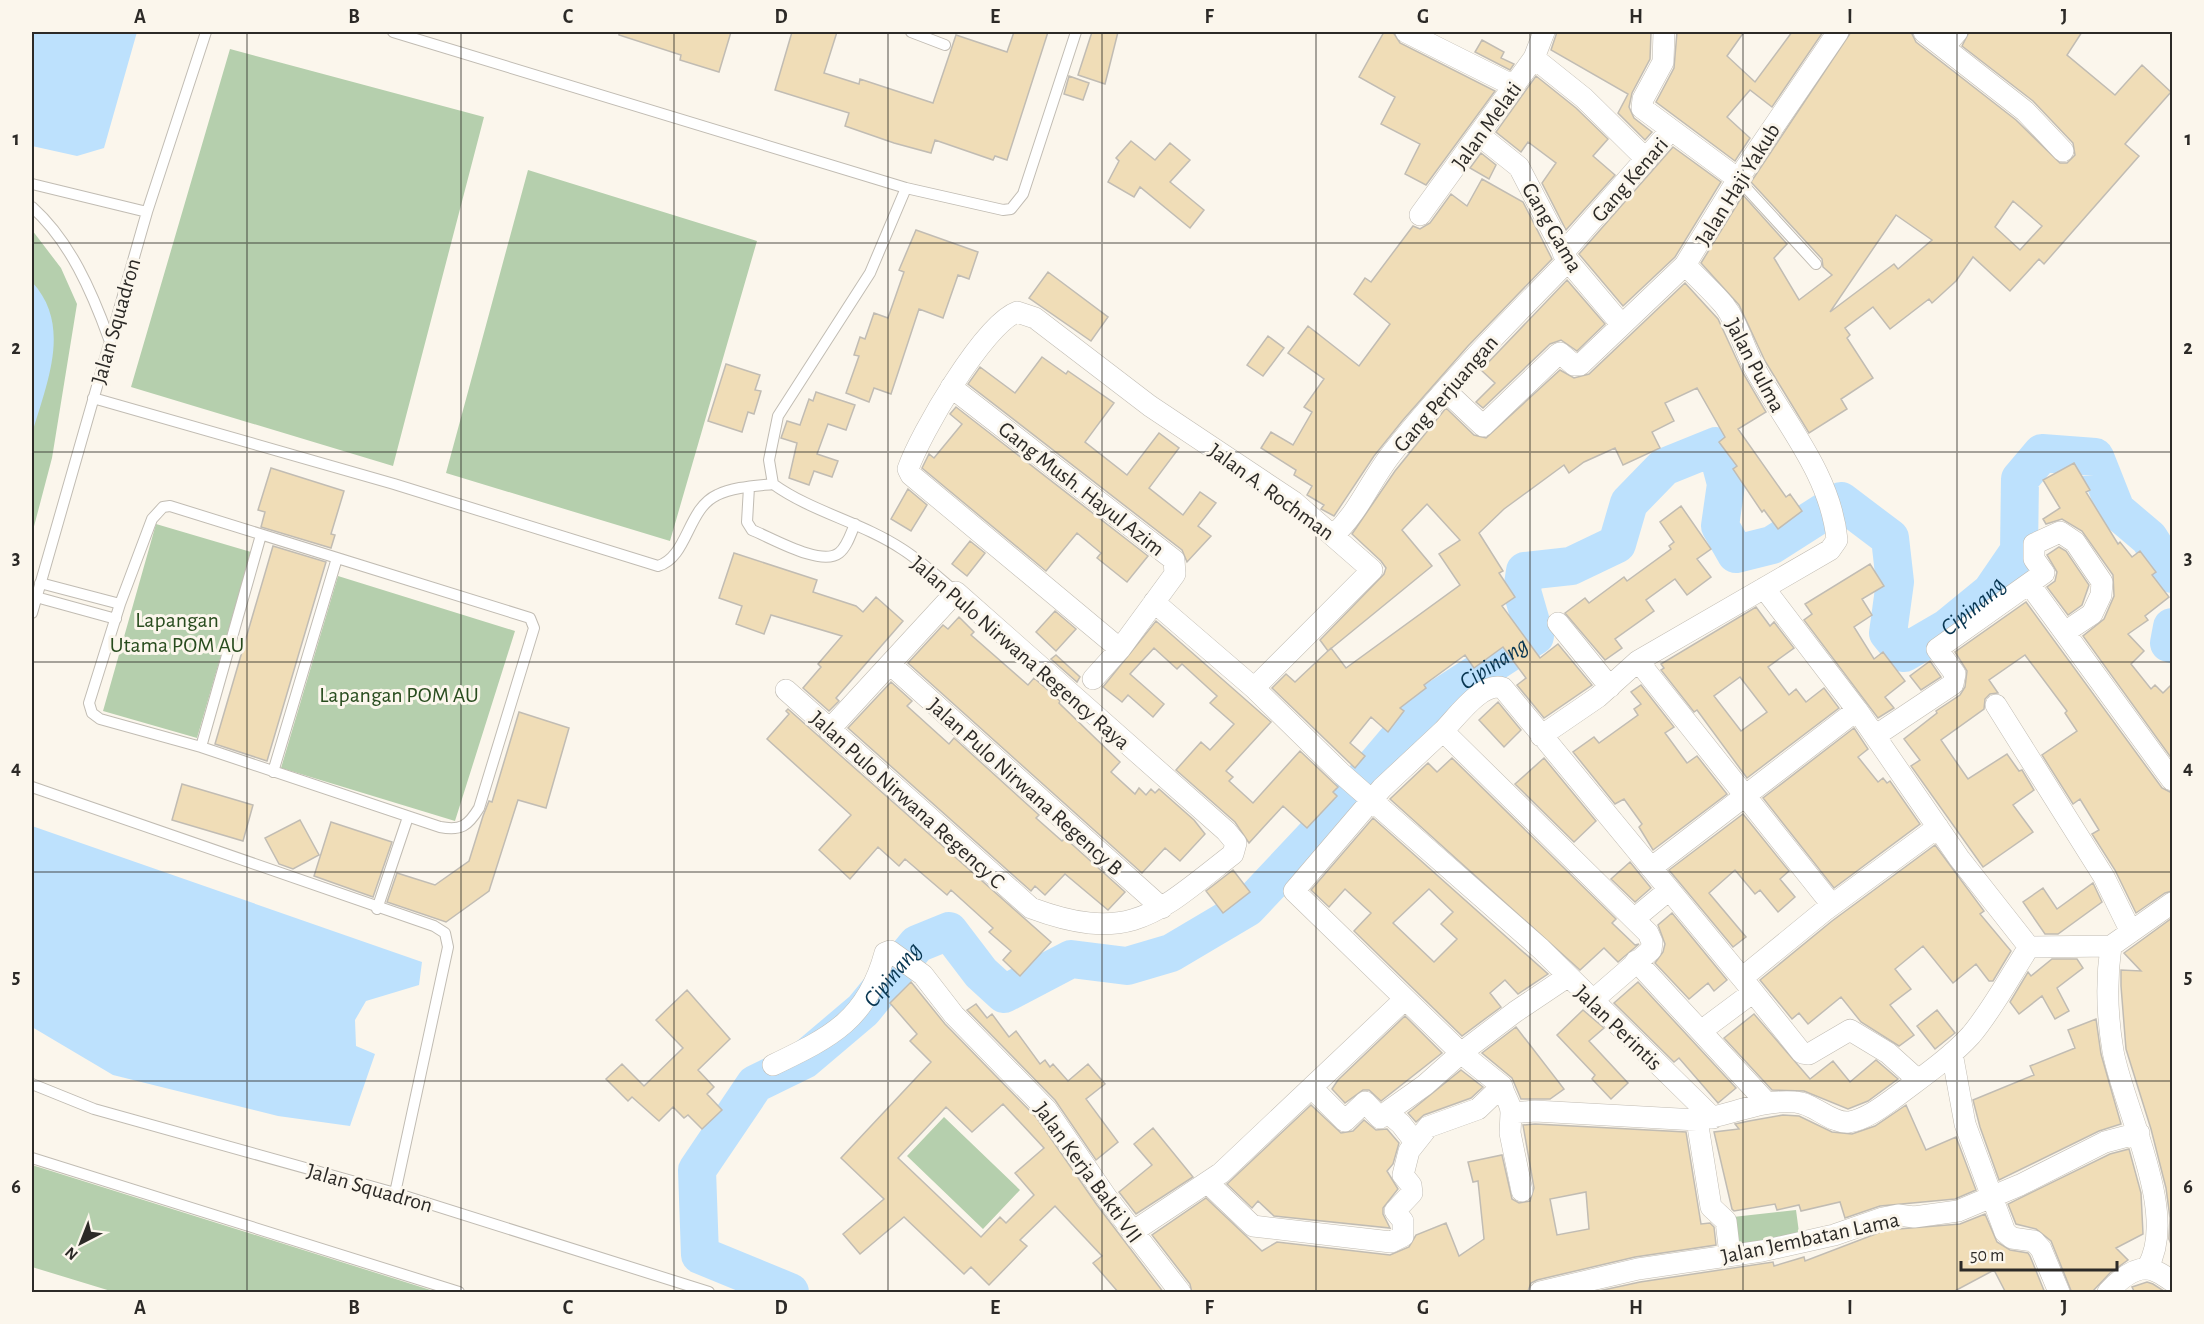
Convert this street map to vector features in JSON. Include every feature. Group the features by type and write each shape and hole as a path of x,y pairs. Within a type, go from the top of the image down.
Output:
{"street":[{"path":"1406,32 1514,87"},
{"name":"Jalan Melati","path":"1420,215 1534,58 1544,32"},
{"path":"1664,32 1663,62 1641,106 1670,131 1738,179"},
{"name":"Jalan Haji Yakub","path":"1445,390 1481,425 1485,426 1557,354 1560,353 1574,365 1580,365 1685,265 1738,179 1838,32"},
{"path":"1924,32 1951,39 2063,151"},
{"path":"1534,58 1584,98 1647,160"},
{"name":"Gang Kenari","path":"1566,257 1670,131"},
{"name":"Gang Gama","path":"1479,135 1519,166 1566,257 1622,325"},
{"name":"Gang Perjuangan","path":"1339,530 1357,511 1390,456 1445,390 1566,257"},
{"name":"Jalan Pulma","path":"1685,265 1724,305 1733,319 1753,364 1817,472 1827,492 1835,523 1837,540 1830,550 1764,588"},
{"name":"Jalan A. Rochman","path":"951,387 1001,321 1017,312 1035,318 1150,406 1339,530 1372,570 1254,688"},
{"path":"951,387 911,462 908,469 911,475 1120,649"},
{"name":"Gang Mush. Hayul Azim","path":"951,387 1174,560 1175,574 1154,602"},
{"path":"1875,736 1953,684 1955,674 1937,649 1993,607 2030,585 2044,573 2034,559 2034,544 2060,532 2075,542 2102,582 2100,595 2092,614 2065,632"},
{"path":"2030,585 2118,710 2172,780"},
{"path":"1541,736 1610,687 1638,661 1764,588 1857,710 1938,827 2029,947"},
{"path":"829,730 956,592"},
{"name":"Jalan Pulo Nirwana Regency Raya","path":"956,592 1236,843 1233,854 1162,908 1126,923 1107,925 1058,918 1031,908"},
{"path":"1093,679 1120,649 1154,602 1254,688 1342,774 1526,935 1568,978"},
{"path":"1557,622 1610,687"},
{"path":"1638,661 1832,905"},
{"name":"Jalan Pulo Nirwana Regency B","path":"890,664 1162,908"},
{"path":"1521,1191 1510,1133 1511,1103 1503,1094 1502,1086 1461,1053 1294,891 1371,798 1481,693 1498,686 1503,688 1802,1053 1809,1054 1850,1030 1888,1053 1918,1080"},
{"name":"Jalan Pulo Nirwana Regency C","path":"786,690 1031,908"},
{"path":"1996,705 2104,877 2131,932"},
{"path":"1651,868 1857,710"},
{"path":"1443,731 1634,919 1652,942 1650,950 1592,1001"},
{"path":"1701,1031 1832,905 1938,827"},
{"path":"1634,919 1669,890"},
{"path":"2029,947 2111,946 2172,903"},
{"path":"2111,946 2106,979 2113,1052 2139,1133 2156,1218 2150,1264"},
{"path":"1511,1113 1535,1111 1705,1119 1767,1103 1806,1104 1841,1122 1852,1121 1878,1109 1952,1053 1977,1026 2029,947"},
{"name":"Jalan Kerja Bakti VII","path":"773,1065 839,1030 861,1005 881,966 885,953 890,951 923,975 954,1015 1046,1109 1180,1293"},
{"path":"1636,962 1767,1103"},
{"name":"Jalan Perintis","path":"1387,1112 1425,1085 1461,1053 1515,1012 1568,978 1705,1119"},
{"path":"1134,1231 1208,1183 1313,1089 1405,999"},
{"path":"1952,1053 1965,1124 2005,1232 2012,1238 2034,1241 2041,1249 2059,1293"},
{"path":"1208,1183 1253,1226 1394,1242 1402,1237 1404,1224 1395,1211 1412,1193 1411,1185 1403,1175 1407,1156 1415,1142 1435,1123 1478,1109 1502,1086"},
{"path":"1313,1089 1345,1121 1365,1102 1380,1118 1387,1112 1401,1124 1415,1142"},
{"path":"1705,1119 1711,1207 1726,1221 1730,1255"},
{"name":"Jalan Jembatan Lama","path":"1540,1293 1638,1269 1762,1251 1834,1235 1898,1215 1914,1217 1958,1211 2020,1185 2106,1142 2139,1133"},
{"path":"2108,1293 2132,1272 2172,1250"},
{"path":"2150,1264 2172,1281"}],"lane":[{"name":"Jalan Squadron","path":"32,613 147,212 206,32"},
{"path":"393,32 906,188 993,209 1011,209 1019,203 1076,32"},
{"path":"911,32 945,45"},
{"path":"1738,179 1816,264"},
{"path":"32,184 147,212"},
{"path":"93,398 394,484 658,566 670,560 705,503 717,494 773,484 769,460 778,416 870,273 906,188"},
{"path":"32,207 70,254 95,298 110,340"},
{"name":"Jalan Pulo Nirwana Regency Raya","path":"773,484 794,499 855,525 902,549 956,592"},
{"path":"749,487 747,522 752,530 814,556 831,558 841,552 855,525"},
{"path":"170,506 261,535 526,616 535,623 479,808 472,820 456,830 408,817 201,747 99,719 92,713 89,704 120,604 152,519 163,507 170,506"},
{"path":"201,747 261,535"},
{"path":"273,772 337,558"},
{"path":"39,583 120,604"},
{"path":"36,597 116,619"},
{"path":"32,787 377,909 434,926 445,933 448,947 396,1193"},
{"path":"377,909 408,817"},
{"name":"Jalan Squadron","path":"32,1084 94,1109 396,1193 709,1293"},
{"path":"32,1158 459,1293"}],"green space":[{"path":"230,49 484,117 393,466 131,387"},
{"path":"528,170 757,241 670,541 446,473"},
{"path":"32,230 61,268 77,304 52,458 32,534"},
{"name":"Lapangan Utama POM AU","path":"156,524 251,552 197,738 103,711"},
{"name":"Lapangan POM AU","path":"338,576 515,631 455,821 281,768"},
{"path":"944,1117 1020,1190 983,1229 907,1156"},
{"path":"32,1165 437,1292 114,1292 32,1267"},
{"path":"1796,1210 1800,1240 1737,1246 1733,1217"}],"water":[{"path":"32,32 137,32 104,148 77,156 32,146"},
{"path":"32,282 44,299 51,317 54,336 49,376 32,434"},
{"path":"32,826 422,962 419,985 366,1001 355,1020 356,1046 375,1054 350,1126 278,1116 113,1075 32,1027"}],"building":[{"path":"619,32 731,32 719,72 680,60 681,55 619,35"},
{"path":"792,32 837,32 824,73 859,84 860,79 933,103 956,35 1007,52 1014,32 1048,32 1007,160 995,156 993,160 935,140 931,153 894,143 845,126 849,113 775,90"},
{"path":"1092,32 1118,32 1105,84 1078,75"},
{"path":"1384,32 1393,32 1400,43 1495,91 1426,185 1405,174 1420,144 1381,124 1395,97 1359,77"},
{"path":"1557,32 1651,32 1650,59 1632,93 1629,107 1634,118 1652,132 1645,140 1618,113 1628,94 1551,50"},
{"path":"1677,32 1744,32 1727,56 1755,82 1792,32 1823,32 1772,107 1750,90 1727,117 1750,138 1735,161 1656,102 1674,68"},
{"path":"1851,32 1911,32 1916,42 2016,120 2060,163 2067,163 2075,155 2073,143 2033,101 1962,46 1969,32 2082,32 2067,55 2115,95 2142,65 2171,92 2125,144 2139,156 2044,264 2039,259 2010,291 1973,257 1956,281 1932,303 1929,299 1890,329 1873,307 1845,328 1850,335 1847,338 1873,378 1841,399 1847,409 1809,433 1765,361 1739,305 1701,263 1743,195 1787,244 1774,258 1799,300 1832,275 1823,267 1822,259 1751,182","holes":["2013,201 2042,226 2020,250 1995,227","1896,215 1932,240 1898,269 1894,264 1830,312"]},
{"path":"1482,40 1504,52 1501,58 1514,64 1510,70 1475,52"},
{"path":"1069,76 1089,83 1083,100 1064,94"},
{"path":"1536,76 1576,108 1608,139 1593,156 1615,175 1566,230 1542,183 1556,163 1528,142 1521,152 1496,132"},
{"path":"1131,141 1155,160 1170,143 1190,160 1170,182 1204,210 1190,228 1140,187 1134,197 1108,182 1119,161 1116,158"},
{"path":"1673,147 1721,182 1675,257 1623,306 1579,254"},
{"path":"1481,153 1496,165 1489,179 1470,168"},
{"path":"1482,179 1523,202 1552,259 1468,346 1403,420 1374,456 1334,516 1321,509 1324,505 1307,495 1312,486 1294,475 1296,470 1261,448 1271,432 1293,445 1312,412 1304,407 1324,379 1288,353 1308,326 1359,366 1390,324 1354,294 1365,278 1371,282 1413,226 1420,229 1430,223 1451,194 1467,206"},
{"path":"916,230 978,252 969,279 958,275 943,318 919,309 891,394 874,388 869,402 846,393 859,356 854,355 860,337 865,339 874,313 888,318 904,272 899,270"},
{"path":"1048,272 1108,317 1091,341 1029,298"},
{"path":"1567,280 1605,324 1577,351 1561,340 1550,344 1483,408 1476,402 1495,383 1481,370"},
{"path":"1685,283 1718,319 1743,373 1766,412 1738,429 1786,497 1790,494 1802,511 1778,529 1764,510 1762,512 1733,469 1737,466 1719,442 1725,437 1697,388 1665,403 1674,421 1652,432 1660,448 1623,465 1615,448 1584,462 1569,473 1564,465 1504,509 1479,533 1503,571 1499,573 1515,597 1502,606 1540,658 1558,644 1592,685 1544,718 1517,685 1526,678 1503,647 1474,668 1465,655 1424,685 1426,688 1400,708 1404,711 1388,732 1371,717 1350,743 1365,756 1355,768 1272,688 1286,674 1295,682 1328,651 1320,640 1384,574 1386,568 1352,534 1395,471 1446,408 1474,435 1486,438 1560,370 1574,378 1589,374","holes":["1427,504 1460,540 1439,554 1460,585 1346,668 1331,648 1432,566 1402,530"]},
{"path":"1268,336 1284,348 1263,376 1247,365"},
{"path":"1042,357 1066,374 1068,371 1114,403 1085,442 1127,475 1159,433 1179,448 1149,488 1183,515 1200,492 1216,503 1198,526 1211,536 1187,562 1182,550 968,384 980,367 1015,393"},
{"path":"726,364 760,375 755,390 761,391 754,414 748,412 742,432 708,421"},
{"path":"816,392 855,405 846,430 828,424 817,454 838,461 832,477 814,471 809,485 789,478 797,443 781,438 787,421 800,425 809,399 813,401"},
{"path":"956,407 1148,556 1127,582 1097,558 1101,553 1077,533 1046,571 922,468 929,454 934,458 962,424 950,414"},
{"path":"2074,463 2090,490 2086,492 2118,544 2120,542 2132,557 2140,551 2156,572 2152,575 2169,597 2145,616 2148,620 2128,634 2144,651 2131,664 2151,689 2155,685 2163,693 2172,684 2172,759 2083,636 2104,619 2114,596 2113,575 2082,531 2062,519 2046,524 2043,519 2060,508 2043,480"},
{"path":"271,468 344,491 331,534 335,535 331,548 261,527 265,512 258,510"},
{"path":"908,489 927,505 911,531 891,519"},
{"path":"1681,506 1711,549 1697,559 1711,577 1687,595 1675,579 1646,600 1654,611 1615,639 1622,648 1605,660 1565,613 1585,598 1589,603 1624,577 1627,581 1671,549 1669,546 1674,542 1660,522"},
{"path":"970,541 985,553 967,576 952,564"},
{"path":"273,546 326,562 267,761 215,744"},
{"path":"2059,547 2066,551 2089,585 2082,605 2068,615 2047,587 2055,581 2057,572 2047,555"},
{"path":"734,553 817,580 813,592 856,606 863,612 876,597 903,621 836,698 839,701 829,711 803,688 821,667 818,664 842,636 771,615 764,634 736,624 742,606 719,598"},
{"path":"1870,564 1884,586 1862,599 1872,615 1854,627 1874,659 1883,652 1905,681 1885,697 1894,708 1878,718 1804,620 1812,614 1805,604"},
{"path":"2026,602 2162,788 2172,793 2172,891 2165,893 2136,913 2115,870 2092,834 2099,830 2080,799 2073,804 2042,755 2077,731 2065,713 2067,711 2025,655 1989,680 1998,693 1990,694 1985,699 1984,709 1941,740 1968,779 2007,754 2019,771 2022,770 2034,790 2013,805 2033,832 1983,867 1911,766 1920,760 1904,739 1937,713 1936,711 1960,695 1965,687 1967,671 1955,652"},
{"path":"1756,607 1770,626 1774,622 1794,648 1768,667 1789,695 1796,689 1806,702 1824,688 1839,708 1747,778 1697,710 1694,712 1661,670 1664,668 1661,664","holes":["1740,677 1767,712 1741,731 1714,696"]},
{"path":"1055,611 1076,629 1056,651 1036,632"},
{"path":"959,617 974,632 971,635 1028,685 1034,678 1060,701 1059,703 1120,762 1111,772 1135,794 1139,788 1146,795 1151,789 1155,793 1159,789 1194,820 1205,834 1180,861 1165,848 1142,873 908,663 943,625 948,629"},
{"path":"1156,621 1271,722 1226,771 1233,777 1229,781 1253,803 1300,751 1338,787 1333,792 1337,796 1307,828 1283,806 1249,843 1235,822 1176,770 1201,742 1210,750 1234,724 1210,703 1217,696 1182,664 1177,669 1154,648 1130,674 1164,704 1153,717 1128,695 1122,702 1103,687"},
{"path":"1056,655 1080,677 1077,682 1051,659"},
{"path":"1930,661 1941,677 1921,690 1910,676"},
{"path":"891,682 912,701 907,706 949,744 954,738 1039,815 1036,818 1062,841 1065,838 1125,892 1108,910 1065,874 1045,895 1035,886 1031,891 848,728"},
{"path":"1641,685 1674,727 1665,733 1687,763 1697,756 1727,794 1653,850 1639,827 1642,824 1624,799 1615,804 1573,752 1594,737 1599,743 1638,715 1634,709 1641,704 1631,692"},
{"path":"1498,702 1521,730 1504,747 1479,720"},
{"path":"788,709 1051,942 1020,976 1003,960 1011,951 989,932 993,928 951,890 947,895 905,859 899,866 878,847 850,879 819,850 851,815 767,739 789,714 786,711"},
{"path":"519,712 569,728 546,808 518,800 489,891 446,922 387,902 397,873 435,885 469,861 483,816 489,801 492,802"},
{"path":"1854,728 1868,749 1858,757 1878,782 1883,778 1887,783 1890,781 1920,824 1834,888 1763,798"},
{"path":"1452,758 1616,919 1612,923 1635,945 1639,944 1618,962 1604,948 1580,970 1390,799 1428,763 1437,772"},
{"path":"1544,758 1596,821 1574,842 1515,784"},
{"path":"182,784 253,805 243,841 172,820"},
{"path":"1743,814 1789,871 1780,879 1795,897 1778,912 1760,890 1755,894 1735,870 1709,893 1746,937 1733,947 1669,870"},
{"path":"1373,818 1548,974 1518,994 1505,980 1490,993 1501,1007 1462,1036 1354,931 1371,913 1345,889 1329,907 1311,890","holes":["1429,889 1453,912 1441,924 1457,939 1434,962 1393,923"]},
{"path":"300,820 319,855 293,869 279,864 265,838"},
{"path":"331,822 392,842 373,897 314,876"},
{"path":"1935,845 1984,911 1980,914 2011,951 1993,981 1989,981 1976,964 1953,983 1923,946 1895,969 1911,989 1890,1005 1914,1035 1899,1046 1861,1022 1841,997 1808,1024 1799,1013 1792,1019 1760,980 1832,921"},
{"path":"1630,862 1651,888 1635,902 1611,879"},
{"path":"1233,870 1250,892 1223,913 1206,891"},
{"path":"2093,883 2102,902 2058,934 2045,934 2023,902 2043,888 2057,909"},
{"path":"1672,913 1727,980 1714,991 1708,983 1689,999 1655,963 1663,952 1665,944 1658,925"},
{"path":"2172,918 2172,1247 2169,1239 2170,1218 2166,1188 2151,1129 2126,1049 2121,970 2141,971 2124,953"},
{"path":"2052,959 2077,959 2083,968 2057,988 2069,1011 2055,1019 2042,996 2019,1014 2010,1002 2028,972 2031,976"},
{"path":"911,982 945,1024 1036,1117 1097,1205 1164,1293 1119,1293 1093,1263 1102,1256 1055,1206 1020,1240 1027,1246 989,1285 971,1267 964,1274 904,1217 860,1254 843,1234 884,1199 841,1158 931,1062 910,1041 917,1034 890,1003","holes":["1003,1104 1044,1148 1015,1173 1034,1195 1006,1223 1000,1217 981,1237 898,1158 946,1107 972,1132"]},
{"path":"1638,982 1736,1088 1718,1103 1679,1058 1674,1062 1614,1003"},
{"path":"687,990 730,1039 698,1070 714,1087 707,1094 722,1110 702,1129 688,1115 684,1118 673,1107 659,1121 632,1097 628,1101 606,1079 622,1064 644,1086 683,1048 656,1020"},
{"path":"976,1004 987,1018 992,1014 1009,1037 1016,1031 1040,1064 1045,1060 1050,1067 1053,1064 1068,1081 1088,1064 1105,1084 1086,1099 1118,1142 1096,1160 1055,1100 967,1010"},
{"path":"1583,1010 1604,1028 1589,1041 1628,1083 1611,1099 1592,1079 1595,1075 1557,1035"},
{"path":"1937,1010 1955,1033 1935,1049 1917,1026"},
{"path":"1754,1014 1810,1079 1833,1061 1850,1082 1876,1060 1898,1079 1868,1101 1848,1109 1804,1091 1772,1090 1724,1038"},
{"path":"1405,1016 1442,1053 1381,1101 1369,1090 1363,1090 1345,1103 1332,1089 1338,1080"},
{"path":"2096,1019 2101,1054 2121,1124 2099,1131 1999,1180 1973,1100 2034,1075 2030,1066 2075,1048 2068,1030"},
{"path":"1516,1027 1564,1089 1550,1099 1521,1099 1512,1078 1482,1053"},
{"path":"1461,1070 1483,1087 1471,1098 1424,1115 1416,1122 1408,1113"},
{"path":"1311,1105 1341,1133 1353,1131 1364,1120 1376,1130 1387,1129 1399,1143 1393,1164 1387,1171 1398,1189 1383,1208 1383,1214 1390,1228 1274,1216 1258,1201 1252,1208 1227,1184"},
{"path":"1906,1105 1926,1150 1956,1137 1976,1190 1955,1199 1880,1206 1845,1218 1840,1202 1801,1211 1799,1205 1777,1210 1775,1204 1734,1211 1732,1209 1714,1132 1739,1129 1735,1124 1783,1115 1799,1116 1832,1132 1852,1134 1875,1126"},
{"path":"1523,1125 1686,1132 1701,1224 1710,1223 1714,1227 1716,1245 1635,1257 1537,1280 1531,1283 1528,1291 1521,1293 1192,1293 1190,1284 1152,1235 1206,1198 1262,1251 1277,1242 1390,1255 1409,1247 1416,1235 1446,1223 1459,1256 1484,1239 1478,1181 1473,1182 1468,1162 1502,1155 1512,1199 1519,1203 1530,1201 1534,1188","holes":["1586,1192 1589,1229 1557,1235 1550,1199"]},
{"path":"1153,1128 1193,1177 1136,1214 1119,1192 1152,1165 1134,1144"},
{"path":"2129,1149 2141,1193 2143,1234 2116,1248 2128,1260 2110,1273 2091,1293 2072,1293 2051,1241 2036,1229 2016,1224 2008,1204 2110,1154"},
{"path":"1985,1214 1997,1242 2010,1250 2028,1253 2045,1293 2006,1293 1994,1270 1951,1293 1594,1292 1640,1282 1773,1262 1774,1266 1804,1257 1805,1261 1886,1230 1960,1224"},
{"path":"2147,1282 2167,1293 2135,1293 2132,1287"}],"waterway":[{"name":"Cipinang","path":"790,1292 700,1255 697,1170 755,1084 804,1060 863,1010 917,944 949,931 981,973 1004,994 1071,959 1127,966 1171,953 1247,908 1325,825 1424,708 1535,636 1522,591 1525,571 1571,566 1617,544 1629,503 1664,467 1716,446 1726,484 1720,526 1736,554 1772,545 1841,501 1890,538 1895,582 1888,633 1904,653 1947,628 1991,592 2019,551 2020,479 2042,453 2095,457 2116,510 2149,538 2172,574"},
{"name":"Cipinang","path":"2172,627 2169,643 2172,644"}]}
